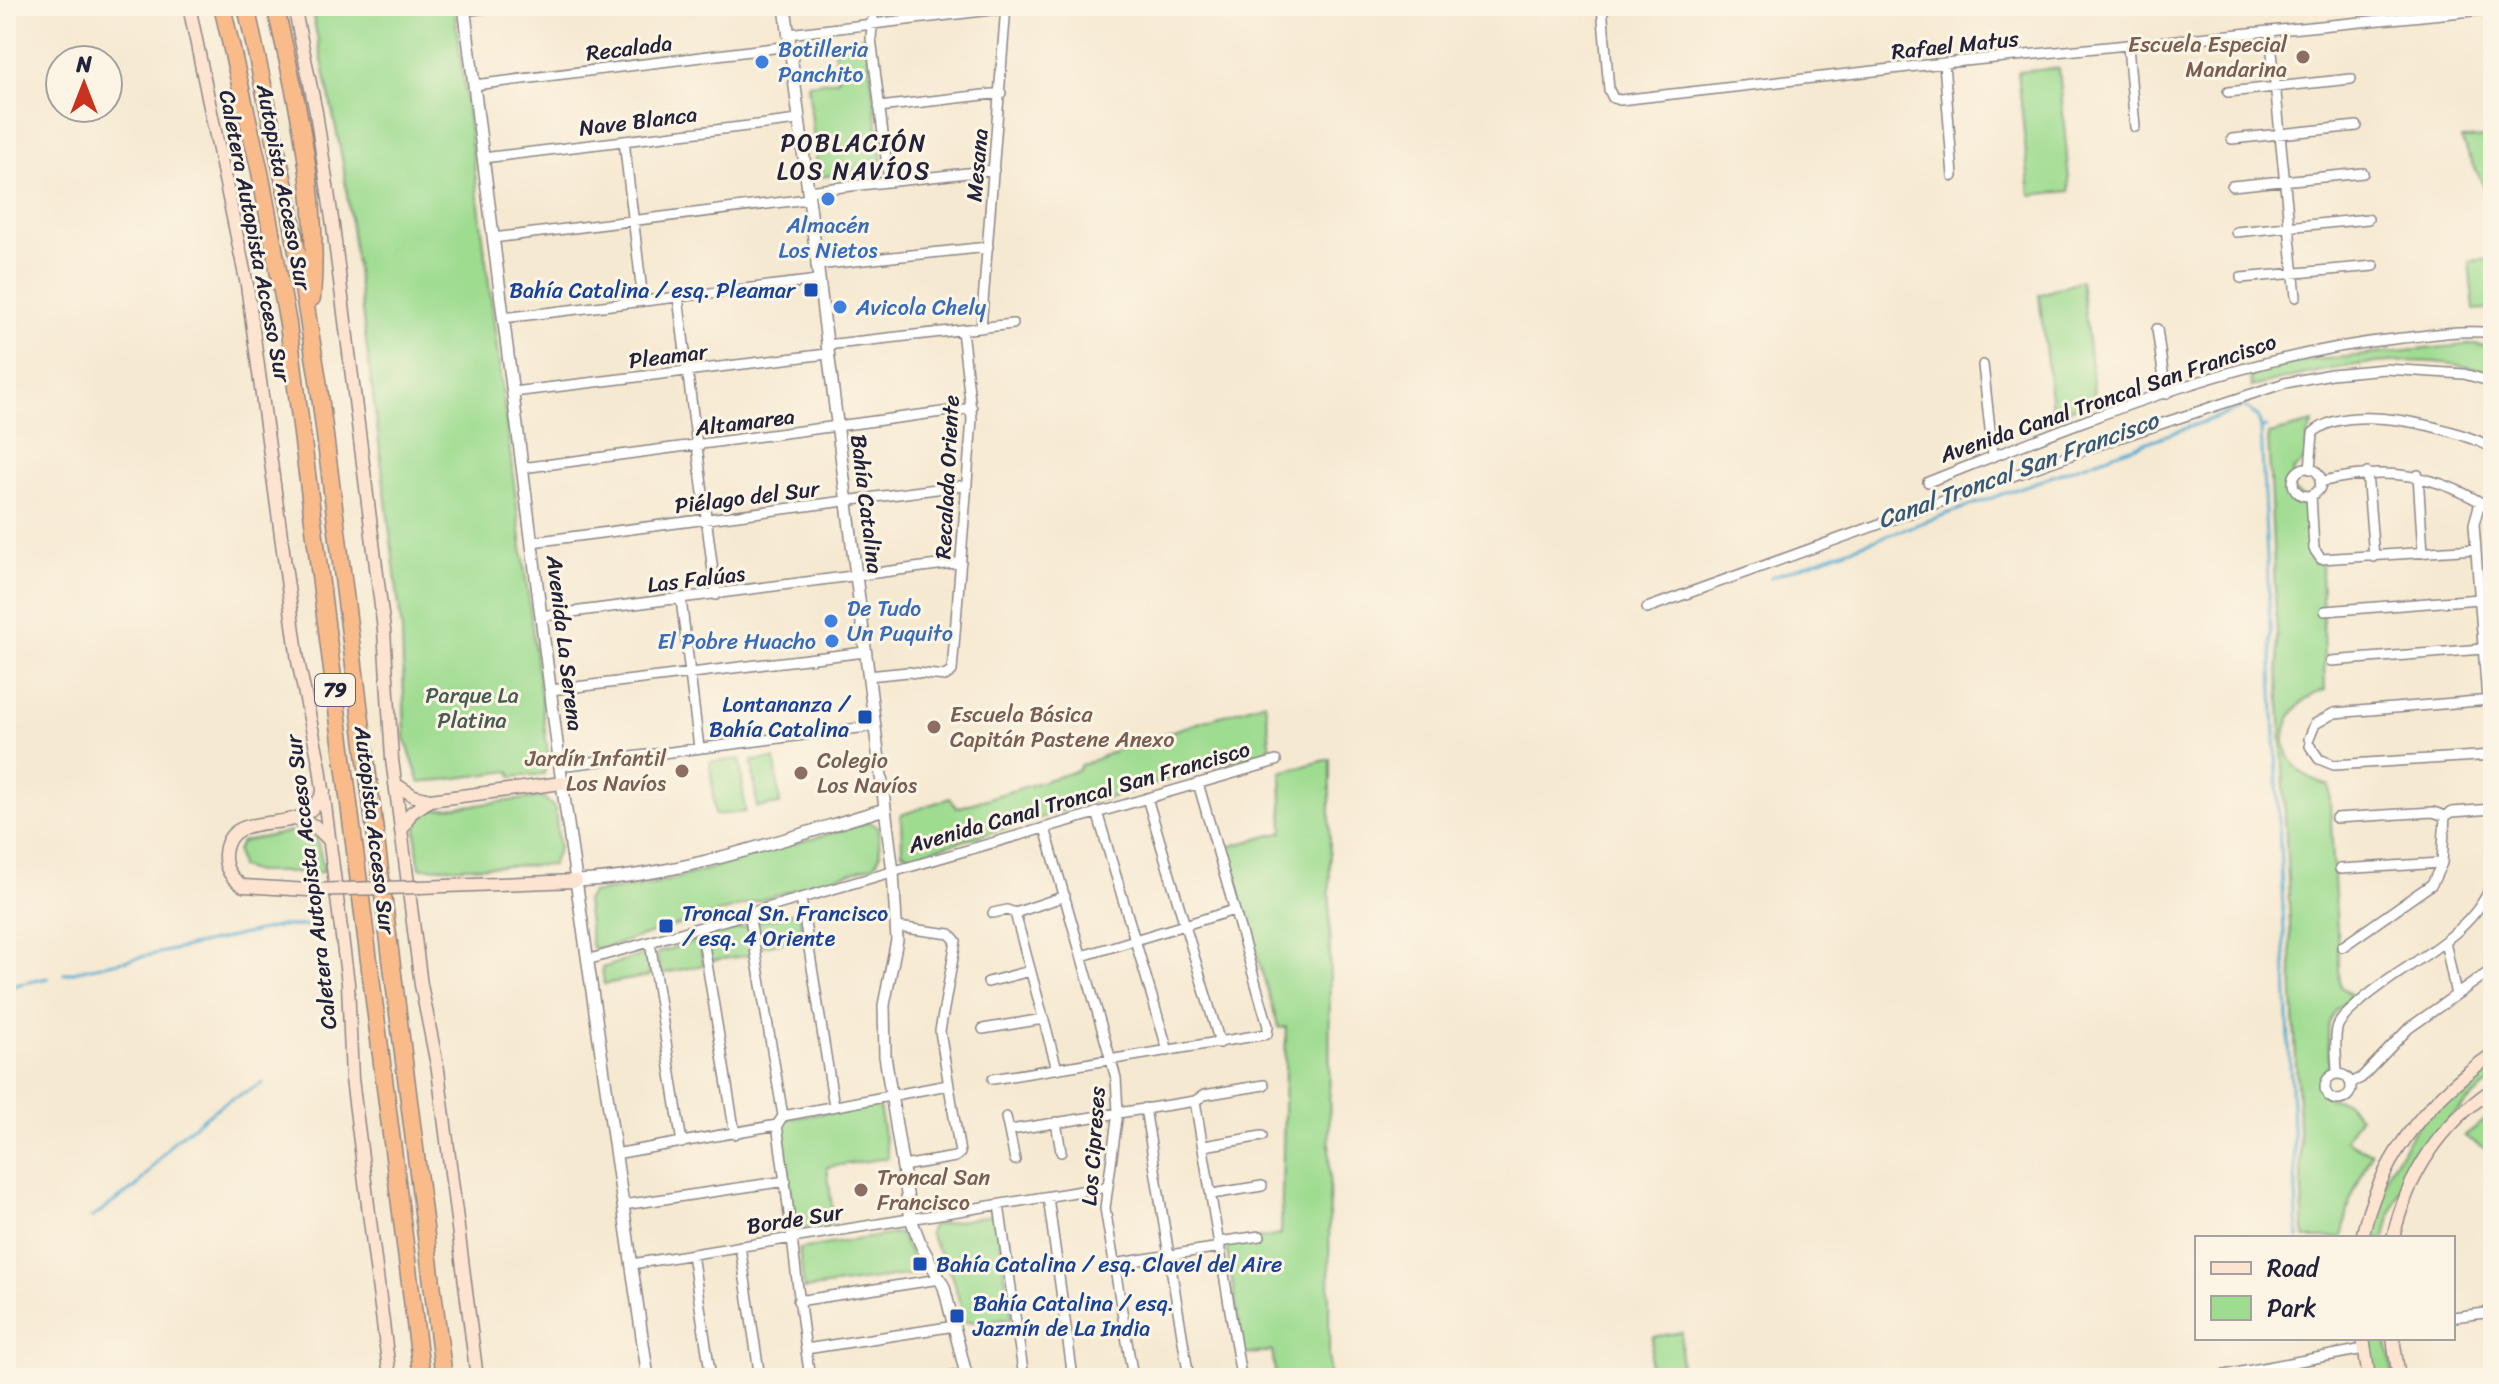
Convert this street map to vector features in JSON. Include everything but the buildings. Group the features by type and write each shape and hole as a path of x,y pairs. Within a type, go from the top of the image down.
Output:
{"highway":[{"name":"Autopista Acceso Sur","path":"222,6 260,172 293,360 422,1378"},
{"name":"Autopista Acceso Sur","path":"246,6 286,186 311,332 444,1378"},
{"path":"275,6 298,112 316,235 311,332"}],"main road":[{"name":"Caletera Autopista Acceso Sur","path":"189,6 247,285 298,661 324,791 348,983 352,1079 390,1378"},
{"path":"294,6 316,112 333,226 386,641 395,784 421,985 438,1070 477,1378"},
{"path":"395,784 414,796 430,800 562,783"},
{"path":"324,791 312,809 295,819 251,825 239,830 228,844 225,861 232,876 248,888 308,890 576,881"},
{"path":"401,831 411,813 430,800"},
{"path":"295,819 315,826 330,841"},
{"path":"2363,1236 2380,1182 2408,1132 2442,1093 2493,1054"},
{"path":"2394,1236 2403,1200 2426,1154 2453,1121 2493,1089"},
{"path":"2393,1340 2399,1378"},
{"path":"2363,1343 2369,1378"}],"street":[{"path":"464,8 500,6"},
{"name":"Bahía Catalina","path":"785,6 893,872 897,927 883,1022 891,1095 911,1219 940,1279 966,1376"},
{"path":"874,6 871,38 889,182"},
{"name":"Recalada","path":"474,85 789,40 873,24 1025,6"},
{"name":"Rafael Matus","path":"1602,6 1609,90 1613,98 2493,9"},
{"name":"Mesana","path":"981,328 1006,7"},
{"name":"Avenida La Serena","path":"464,8 562,783 648,1378"},
{"path":"2270,32 2296,297"},
{"path":"2128,46 2135,127"},
{"path":"1944,63 1953,176"},
{"path":"2228,92 2351,79"},
{"path":"879,107 1001,93"},
{"name":"Nave Blanca","path":"483,158 798,120"},
{"path":"2232,139 2357,126"},
{"path":"624,141 643,301"},
{"path":"493,238 994,170"},
{"path":"2232,186 2363,173"},
{"path":"2236,232 2368,219"},
{"path":"816,265 988,247"},
{"path":"2241,278 2374,266"},
{"path":"503,318 818,280"},
{"path":"678,297 716,595"},
{"name":"Pleamar","path":"513,392 687,371 1013,324"},
{"path":"2157,329 2166,394"},
{"name":"Recalada Oriente","path":"868,676 908,672 949,674 972,408 962,330"},
{"name":"Avenida Canal Troncal San Francisco","path":"1928,482 2166,394 2311,351 2461,332 2493,333"},
{"path":"1983,365 1993,456"},
{"name":"Avenida Canal Troncal San Francisco","path":"1647,608 2115,439 2285,383 2331,374 2385,369 2464,374 2493,382"},
{"name":"Altamarea","path":"522,468 972,408"},
{"path":"2310,469 2310,442 2315,430 2352,421 2421,423 2456,432 2493,448"},
{"path":"2310,469 2318,473 2320,482 2318,490 2311,495 2298,493 2293,485 2297,472 2310,469"},
{"path":"2320,482 2367,473 2418,475 2452,486 2493,510"},
{"path":"2367,473 2374,557"},
{"path":"2418,475 2423,553"},
{"name":"Piélago del Sur","path":"532,542 967,485"},
{"path":"2311,495 2317,557 2325,560 2476,549"},
{"path":"2480,502 2474,518 2483,649 2490,700 2334,713 2315,724 2310,742 2319,759 2334,765 2493,755 2493,763"},
{"name":"Las Falúas","path":"541,616 961,562"},
{"path":"681,599 699,748"},
{"path":"2325,611 2479,599"},
{"path":"2331,661 2483,649"},
{"path":"551,690 865,652"},
{"path":"560,766 875,726"},
{"name":"Avenida Canal Troncal San Francisco","path":"587,960 1276,761"},
{"path":"993,1079 1267,1034 1268,1026 1198,783"},
{"path":"1147,798 1220,1043"},
{"name":"Avenida Canal Troncal San Francisco","path":"576,881 632,878 676,870 885,809"},
{"path":"2336,818 2433,812 2445,816 2452,812 2493,809"},
{"path":"1097,812 1168,1051"},
{"path":"2342,947 2427,889 2436,878 2442,863 2445,816"},
{"name":"Los Cipreses","path":"1045,828 1112,1060 1118,1112 1106,1187 1106,1215 1133,1378"},
{"path":"2340,869 2442,863"},
{"path":"2337,1073 2336,1032 2340,1022 2391,977 2445,941 2477,912 2493,881"},
{"path":"993,913 1007,910 1015,913 1065,896"},
{"path":"801,898 834,1106"},
{"path":"1082,956 1234,910"},
{"path":"749,913 780,1121 798,1301 810,1378"},
{"path":"1015,913 1057,1069"},
{"path":"701,927 735,1134"},
{"path":"897,927 954,936 954,960 940,1023 959,1155 903,1166"},
{"path":"2445,941 2456,995"},
{"path":"650,942 682,1143"},
{"path":"2351,1083 2346,1075 2337,1073 2325,1082 2328,1096 2338,1100 2347,1097 2351,1083 2361,1078 2409,1028 2493,969"},
{"path":"988,982 1030,971"},
{"path":"983,1029 1043,1019"},
{"path":"615,1154 735,1134 834,1106 948,1085"},
{"path":"1010,1130 1195,1101 1204,1095 1264,1085"},
{"path":"1195,1101 1220,1245 1235,1377"},
{"path":"1145,1108 1189,1378"},
{"path":"1006,1117 1015,1160"},
{"path":"1056,1122 1061,1152"},
{"path":"1204,1146 1262,1136"},
{"path":"623,1205 786,1181"},
{"path":"1212,1194 1262,1186"},
{"name":"Borde Sur","path":"632,1264 1106,1187"},
{"path":"1048,1197 1073,1378"},
{"path":"999,1205 1024,1378"},
{"path":"1114,1264 1260,1236"},
{"path":"740,1246 760,1378"},
{"path":"692,1254 711,1378"},
{"path":"798,1301 940,1279"},
{"path":"2455,1317 2493,1312"},
{"path":"806,1349 955,1326"},
{"path":"2209,1378 2363,1343"},
{"path":"939,1378 966,1376"}],"green space":[{"name":"Parque La Platina","path":"311,6 454,6 548,754 544,774 512,777 510,771 420,783 405,738 402,631 378,435 343,163"},
{"path":"866,36 883,170 818,177 808,84 838,80 833,40"},
{"path":"2059,68 2070,191 2030,195 2018,72"},
{"path":"2493,138 2493,205 2461,139"},
{"path":"2493,259 2493,308 2474,310 2469,261"},
{"path":"2081,280 2095,401 2053,415 2039,295"},
{"path":"2475,344 2493,347 2493,374 2464,366 2403,361 2340,367 2251,387 2250,376 2296,362"},
{"path":"2313,423 2308,434 2306,460 2293,470 2292,490 2309,501 2311,557 2314,563 2321,564 2325,690 2313,695 2294,712 2285,735 2291,760 2300,771 2329,786 2340,986 2352,995 2336,1010 2328,1025 2329,1064 2320,1086 2329,1099 2347,1102 2359,1117 2345,1140 2371,1153 2350,1201 2342,1236 2304,1236 2268,434"},
{"path":"1265,702 1271,750 911,856 902,852 901,815 950,798 957,808 1079,770 1080,766 1134,743"},
{"path":"740,759 745,812 715,815 710,762"},
{"path":"775,759 780,804 757,807 752,761"},
{"path":"1330,759 1329,1378 1276,1378 1272,1351 1244,1355 1226,1244 1281,1235 1286,1027 1279,1028 1224,848 1283,832 1281,772"},
{"path":"543,797 555,809 559,847 552,865 420,868 417,831 424,811"},
{"path":"869,822 878,827 880,855 875,865 603,948 592,948 586,900 592,893 657,884"},
{"path":"299,830 316,836 325,872 256,872 240,867 237,851 241,842"},
{"path":"799,911 804,937 760,947 755,923"},
{"path":"748,926 752,955 710,961 705,938"},
{"path":"699,940 703,965 660,974 657,953"},
{"path":"646,954 650,976 604,984 602,968"},
{"path":"2493,1059 2493,1081 2455,1113 2411,1169 2391,1213 2385,1236 2368,1236 2388,1172 2422,1119"},
{"path":"879,1105 888,1158 827,1167 834,1224 797,1229 781,1126 786,1119"},
{"path":"2493,1114 2493,1153 2464,1136"},
{"path":"991,1215 997,1221 1012,1319 966,1322 952,1277 929,1233 932,1226"},
{"path":"899,1233 920,1273 804,1289 799,1249"},
{"path":"1682,1332 1680,1378 1601,1378 1649,1368 1653,1337"},
{"path":"2367,1340 2386,1340 2394,1378 2375,1378"}],"waterway":[{"name":"Canal Troncal San Francisco","path":"1771,577 2245,407 2258,417 2261,428 2266,427"},
{"path":"2261,428 2298,1236"},
{"name":"Canal Troncal San Francisco","path":"64,974 281,926 321,926"},
{"name":"Canal Troncal San Francisco","path":"6,987 48,978"},
{"path":"91,1218 137,1186 174,1141 222,1104 263,1083"}],"place":[{"name":"Escuela Especial Mandarina","path":"2303,57"},
{"name":"Botilleria Panchito","path":"762,62"},
{"name":"Almacén Los Nietos","path":"828,199"},
{"name":"Bahía Catalina / esq. Pleamar","path":"811,290"},
{"name":"Avicola Chely","path":"840,307"},
{"name":"De Tudo Un Puquito","path":"831,621"},
{"name":"El Pobre Huacho","path":"832,641"},
{"name":"Lontananza / Bahía Catalina","path":"865,717"},
{"name":"Escuela Básica Capitán Pastene Anexo","path":"934,727"},
{"name":"Jardín Infantil Los Navíos","path":"682,771"},
{"name":"Colegio Los Navíos","path":"801,773"},
{"name":"Troncal Sn. Francisco / esq. 4 Oriente","path":"666,926"},
{"name":"Troncal San Francisco","path":"861,1190"},
{"name":"Bahía Catalina / esq. Clavel del Aire","path":"920,1264"},
{"name":"Bahía Catalina / esq. Jazmín de La India","path":"957,1316"}],"district":[{"name":"POBLACIÓN LOS NAVÍOS","path":"854,157"}]}
